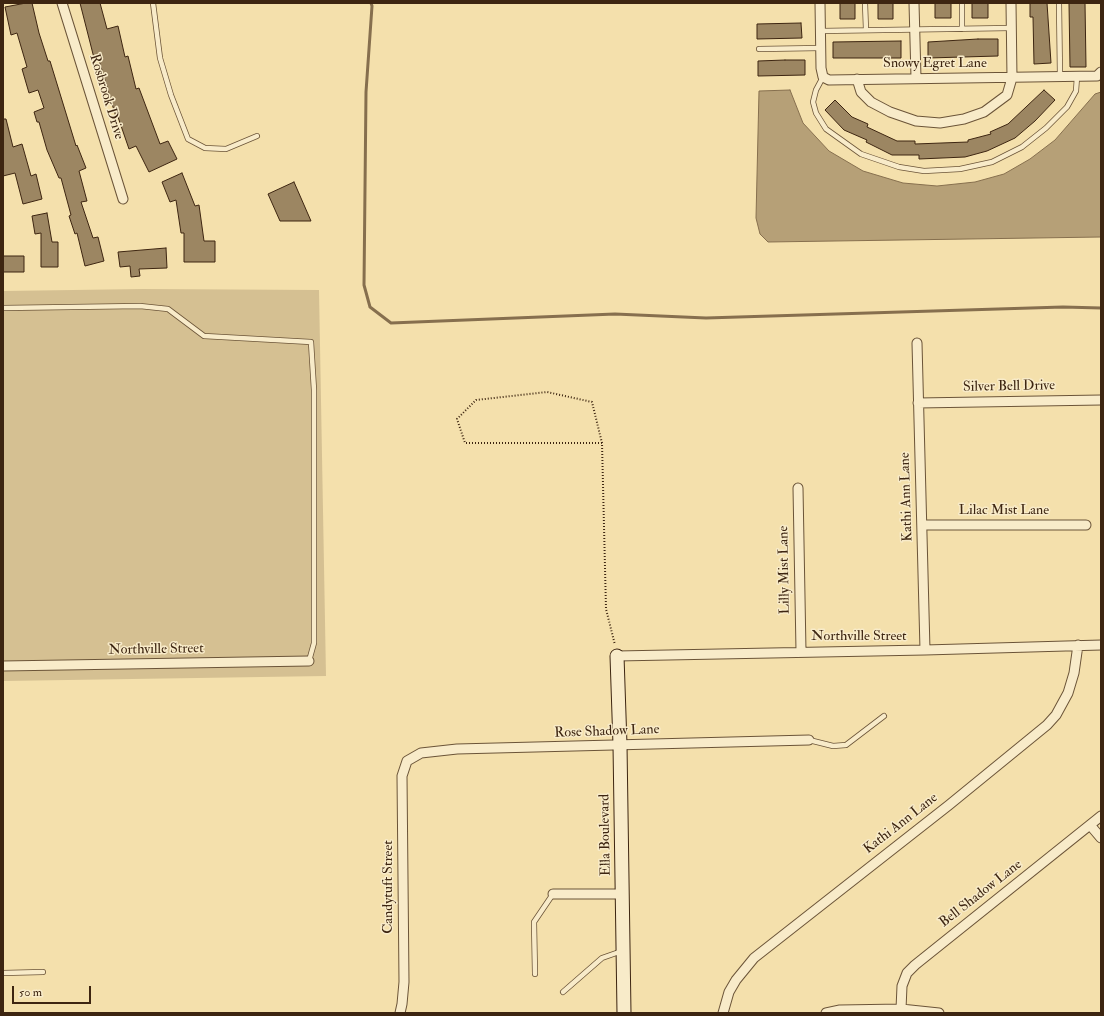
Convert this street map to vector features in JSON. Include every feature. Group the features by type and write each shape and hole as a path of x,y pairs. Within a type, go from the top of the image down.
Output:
{"street":[{"name":"Rosbrook Drive","path":"62,3 123,199"},
{"path":"820,3 820,48 823,76"},
{"path":"914,3 916,78"},
{"path":"857,79 861,92 872,102 890,112 916,121 940,123 964,119 984,112 1007,95 1012,78 1011,3"},
{"name":"Snowy Egret Lane","path":"823,76 829,80 1012,78 1097,76 1101,72"},
{"name":"Kathi Ann Lane","path":"917,343 925,650"},
{"name":"Silver Bell Drive","path":"918,403 1101,400"},
{"name":"Lilly Mist Lane","path":"798,488 801,651"},
{"name":"Lilac Mist Lane","path":"922,525 1086,525"},
{"name":"Northville Street","path":"617,656 801,651 925,650 1101,644"},
{"name":"Kathi Ann Lane","path":"723,1013 729,992 736,980 760,953 949,805 1047,725 1056,715 1068,693 1074,673 1078,645"},
{"name":"Ella Boulevard","path":"617,656 623,894 624,1013"},
{"name":"Northville Street","path":"3,666 309,661"},
{"name":"Rose Shadow Lane","path":"407,761 421,753 434,751 809,740"},
{"name":"Candytuft Street","path":"400,1013 404,982 402,776 407,761"},
{"name":"Bell Shadow Lane","path":"901,1009 902,986 907,973 915,965 1101,816"},
{"path":"1090,825 1101,838"},
{"path":"553,894 623,894"},
{"path":"826,1013 840,1010 901,1009 939,1013"}],"lane":[{"path":"153,3 160,58 171,95 188,139 205,148 226,149 257,136"},
{"path":"865,3 866,30"},
{"path":"962,3 962,29"},
{"path":"1059,3 1060,77"},
{"path":"820,31 1011,28"},
{"path":"759,49 820,48"},
{"path":"823,76 816,90 814,102 816,113 826,129 861,154 899,167 924,171 960,169 992,162 1022,147 1046,128 1067,107 1076,91 1077,76"},
{"path":"3,308 140,306 168,309 204,336 311,342 314,390 314,642 309,661"},
{"path":"809,740 833,746 846,744 884,716"},
{"path":"535,974 534,922 553,894"},
{"path":"563,992 602,958 624,951"},
{"path":"3,973 43,972"}],"path":[{"path":"602,443 465,443 457,419 476,400 547,392 592,402 602,443 606,609 617,656"}],"shaded area":[{"path":"790,90 803,123 829,151 863,171 903,183 937,186 975,182 1004,174 1030,159 1055,140 1095,94 1101,92 1101,237 768,242 760,234 756,218 759,91"},
{"path":"143,289 319,290 326,676 3,681 3,291"}],"building":[{"path":"32,3 39,33 48,61 50,61 76,146 77,145 86,168 79,171 87,201 81,202 93,238 98,237 104,261 85,266 77,233 75,234 69,216 71,215 61,178 59,178 47,150 39,122 37,122 34,112 44,108 38,90 29,93 22,69 27,67 17,33 11,35 5,7"},
{"path":"80,3 100,3 107,29 118,26 125,57 128,56 136,89 139,88 160,144 168,141 177,159 149,172 136,146 129,149 118,117 116,117 98,57 94,58"},
{"path":"840,3 855,3 855,19 840,19"},
{"path":"878,3 893,3 893,19 878,19"},
{"path":"935,3 951,3 951,18 935,18"},
{"path":"972,3 988,3 988,18 972,18"},
{"path":"1030,3 1047,3 1051,63 1034,64 1033,17 1030,17"},
{"path":"1069,3 1085,3 1086,67 1070,67"},
{"path":"801,23 802,38 757,39 757,24"},
{"path":"998,39 998,56 928,58 928,42"},
{"path":"901,41 901,58 833,58 833,42"},
{"path":"805,60 805,75 758,76 758,61"},
{"path":"1044,90 1055,100 1035,121 1015,138 987,151 965,157 919,159 919,155 892,155 866,142 867,140 844,130 825,110 835,100 852,117 868,124 867,127 897,141 915,141 915,144 968,142 968,140 991,134 990,132 1008,124"},
{"path":"3,119 6,119 13,147 22,144 31,176 36,174 42,199 23,204 15,173 3,176"},
{"path":"182,173 195,206 199,205 204,241 215,241 215,262 184,262 184,233 181,233 176,200 170,202 162,182"},
{"path":"294,182 311,221 280,221 268,194"},
{"path":"47,213 52,242 58,242 58,267 41,267 41,233 35,234 32,216"},
{"path":"166,248 167,268 139,269 140,276 131,277 130,266 120,267 118,252"},
{"path":"3,256 24,256 24,272 3,272"}],"waterway":[{"path":"371,3 366,92 364,285 370,307 391,323 615,314 706,318 1063,307 1101,308"}]}
